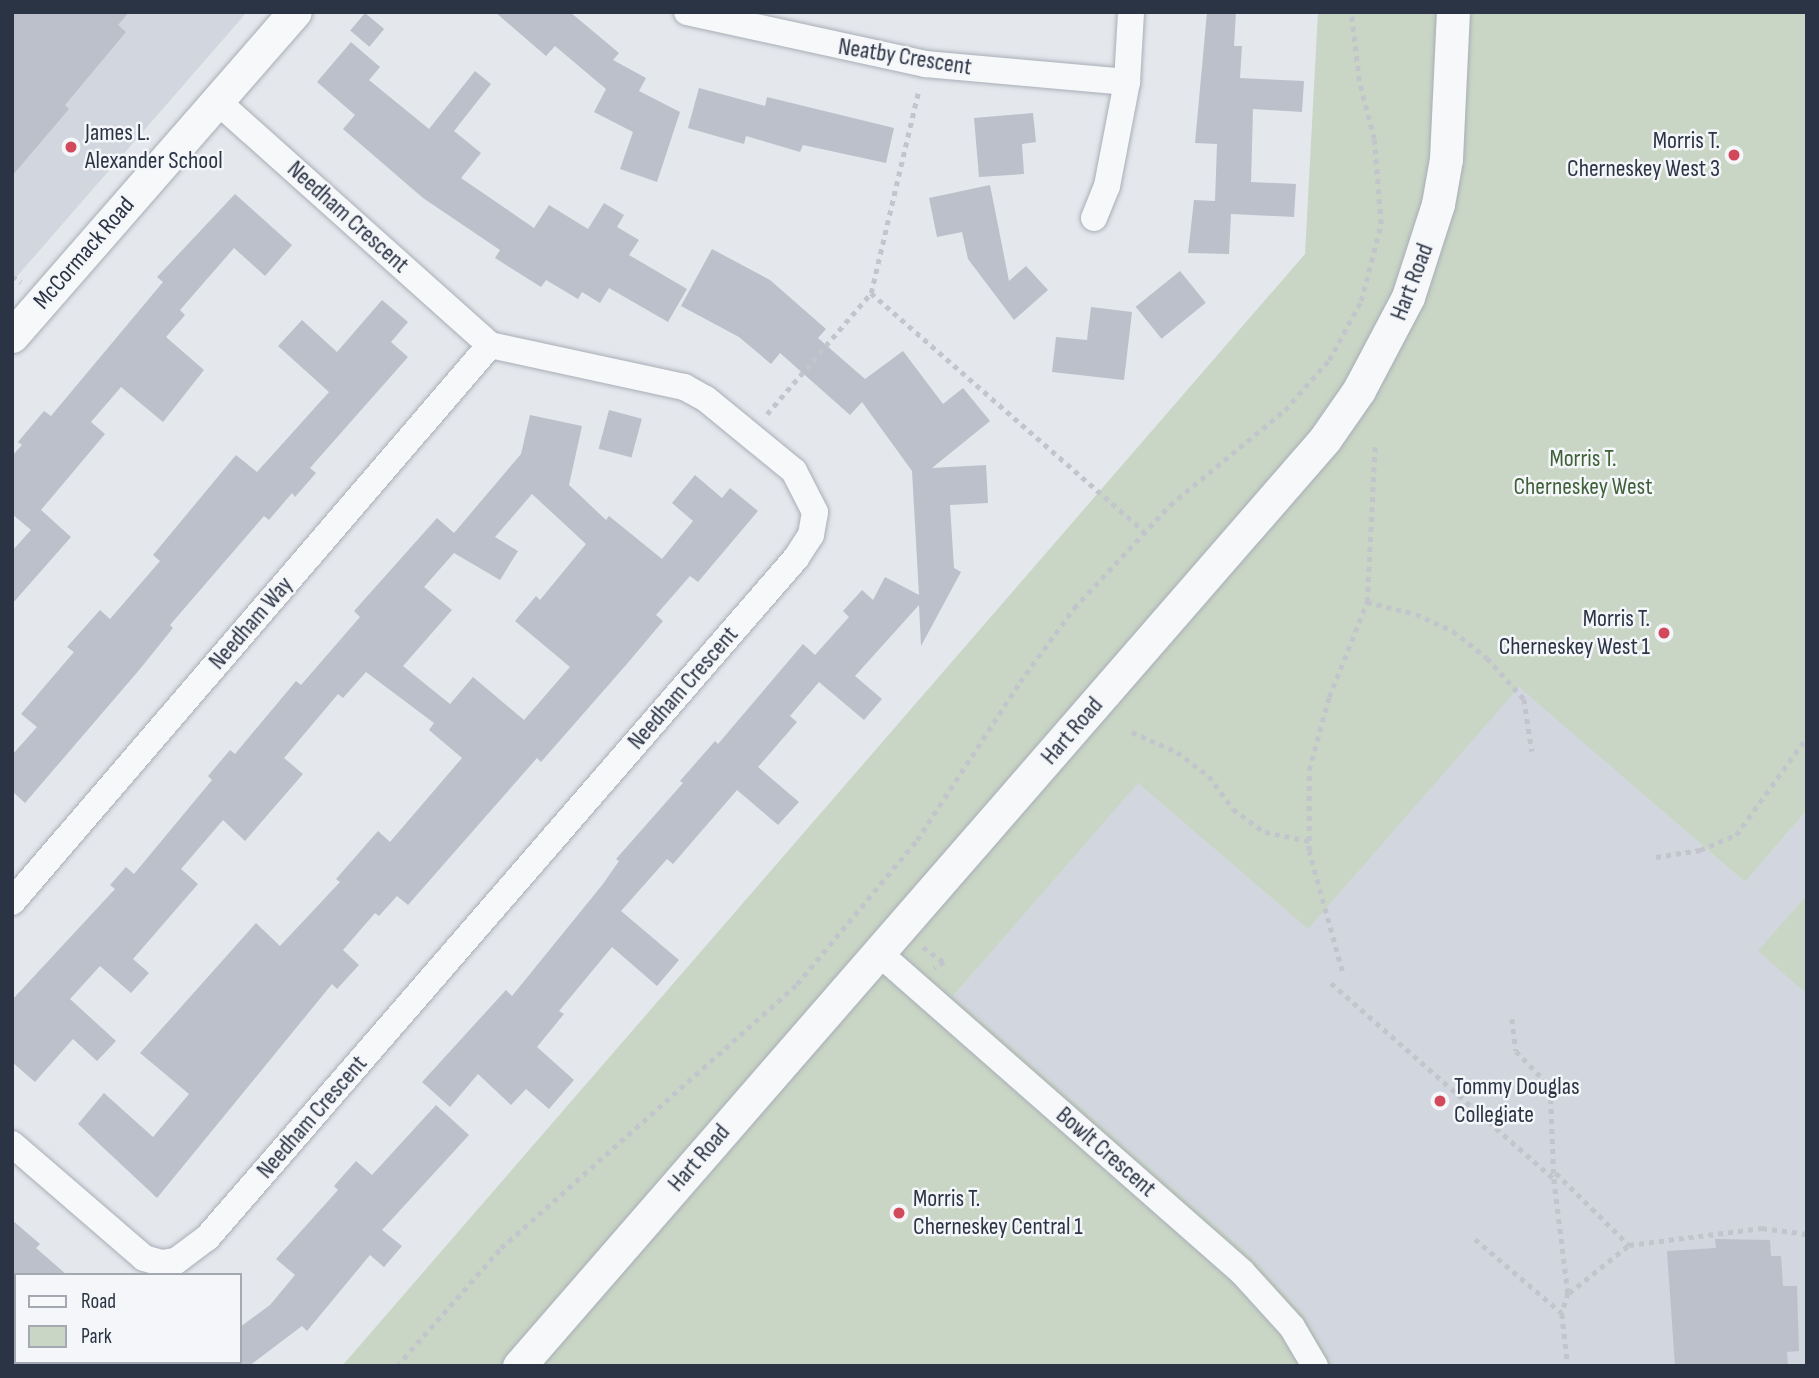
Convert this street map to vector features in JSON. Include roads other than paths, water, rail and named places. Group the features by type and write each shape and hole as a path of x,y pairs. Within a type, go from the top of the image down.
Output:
{"street":[{"name":"McCormack Road","path":"12,336 295,12"},
{"name":"Neatby Crescent","path":"687,12 925,64 1127,82"},
{"path":"1094,218 1107,186 1127,82 1131,12"},
{"name":"Hart Road","path":"519,1366 1325,439 1359,390 1408,297 1438,204 1446,159 1453,12"},
{"name":"Needham Crescent","path":"12,1144 144,1258 161,1264 176,1261 207,1238 796,558 811,535 816,512 794,471 706,398 684,387 490,345 217,102"},
{"name":"Needham Way","path":"12,902 490,345"},
{"name":"Bowlt Crescent","path":"879,953 1242,1272 1292,1327 1315,1366"}],"place":[{"name":"James L. Alexander School","path":"71,147"},
{"name":"Morris T. Cherneskey West 3","path":"1734,155"},
{"name":"Morris T. Cherneskey West 1","path":"1664,633"},
{"name":"Tommy Douglas Collegiate","path":"1440,1101"},
{"name":"Morris T. Cherneskey Central 1","path":"899,1213"}],"park label":[{"name":"Morris T. Cherneskey West","path":"1583,473"}]}
